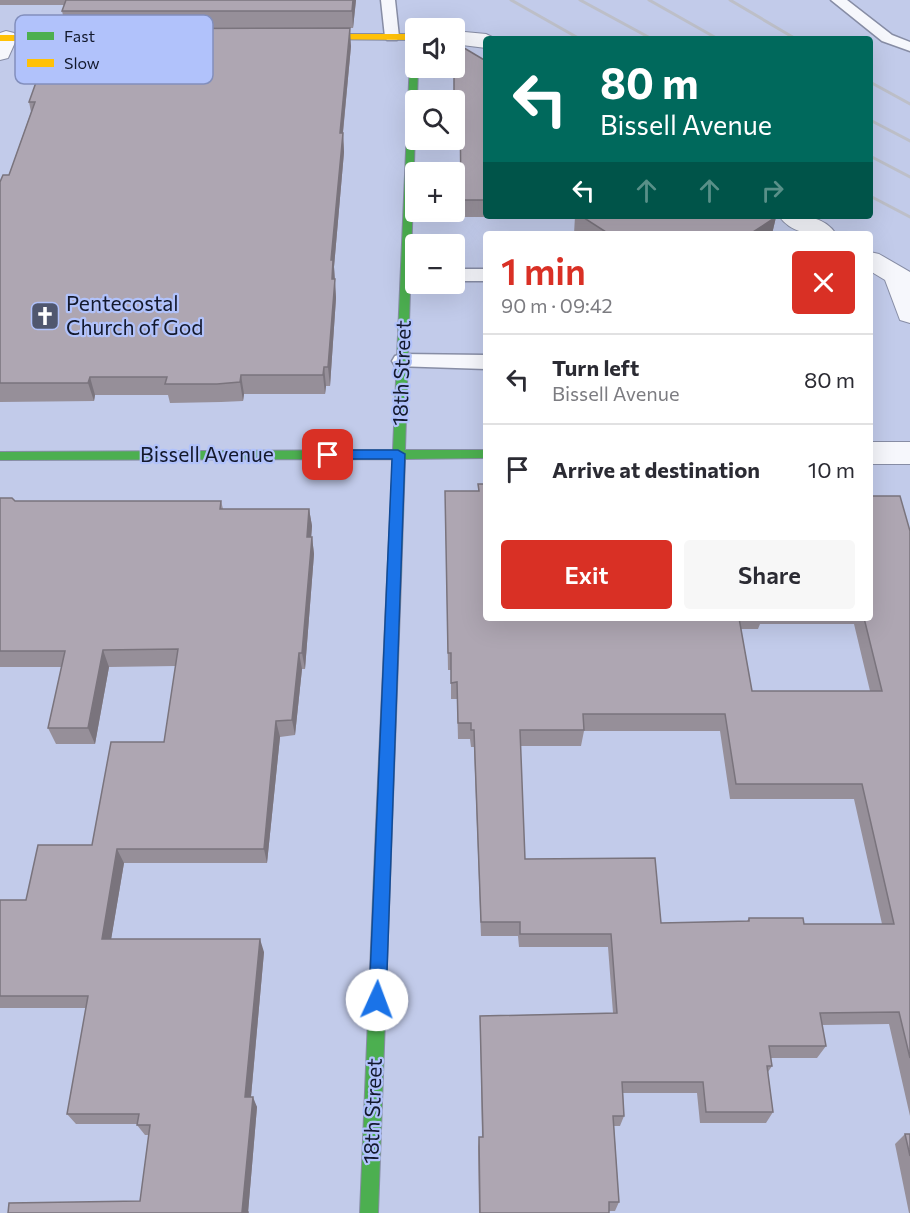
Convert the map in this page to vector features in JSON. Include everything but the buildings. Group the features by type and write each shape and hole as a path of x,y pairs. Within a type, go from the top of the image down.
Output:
{"street":[{"path":"286,38 405,37"},
{"path":"465,38 483,41"},
{"name":"18th Street","path":"412,234 414,78"},
{"path":"797,219 818,231"},
{"path":"873,262 904,279 910,314"},
{"name":"18th Street","path":"369,1213 402,361 409,294"},
{"path":"873,453 910,453"},
{"name":"Bissell Avenue","path":"0,456 483,454"}],"lane":[{"path":"388,0 392,37"},
{"path":"838,0 887,38 910,47"},
{"path":"465,275 483,275"},
{"path":"402,361 483,362"}],"railway":[{"path":"511,0 575,36"},
{"path":"580,0 646,36"},
{"path":"649,0 713,36"},
{"path":"730,0 791,36"},
{"path":"873,84 910,104"},
{"path":"873,122 910,141"},
{"path":"873,158 910,177"},
{"path":"873,198 910,217"}],"traffic: fast":[{"path":"394,580 413,78"},
{"path":"0,456 483,454"},
{"path":"369,1213 384,826"}],"traffic: slow":[{"path":"305,37 405,37"},
{"path":"0,38 15,38"},
{"path":"384,826 394,580"}],"place":[{"name":"Pentecostal Church of God","path":"45,316"}],"route":[{"path":"328,455 398,454 377,1000"}]}
